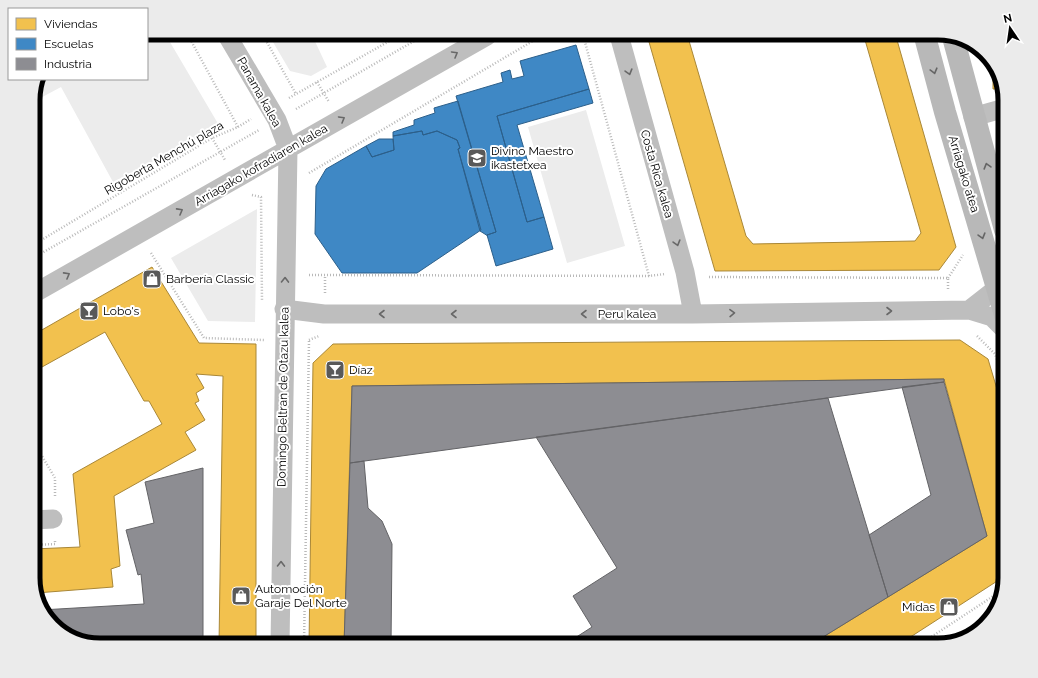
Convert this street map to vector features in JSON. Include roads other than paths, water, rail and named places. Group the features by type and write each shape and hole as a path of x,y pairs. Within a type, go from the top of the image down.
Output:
{"main road":[{"name":"Arriagako atea","path":"926,40 945,112 998,271"},
{"name":"Arriagako atea","path":"954,43 973,117 998,205"}],"street":[{"name":"Panama kalea","path":"230,40 277,120 288,149"},
{"name":"Arriagako kofradiaren kalea","path":"40,290 481,40"},
{"name":"Costa Rica kalea","path":"619,40 685,272 692,314"},
{"path":"973,117 998,110"},
{"name":"Domingo Beltran de Otazu kalea","path":"280,638 285,341 284,309 288,149"},
{"path":"969,310 983,301 998,284"},
{"name":"Peru kalea","path":"284,309 324,314 692,314 969,310 992,317 998,323"},
{"path":"40,520 53,519"}],"place":[{"name":"Divino Maestro ikastetxea","path":"477,158"},
{"name":"Barbería Classic","path":"152,279"},
{"name":"Lobo's","path":"89,311"},
{"name":"Díaz","path":"335,370"},
{"name":"Automoción Garaje Del Norte","path":"241,596"},
{"name":"Midas","path":"949,607"}]}
